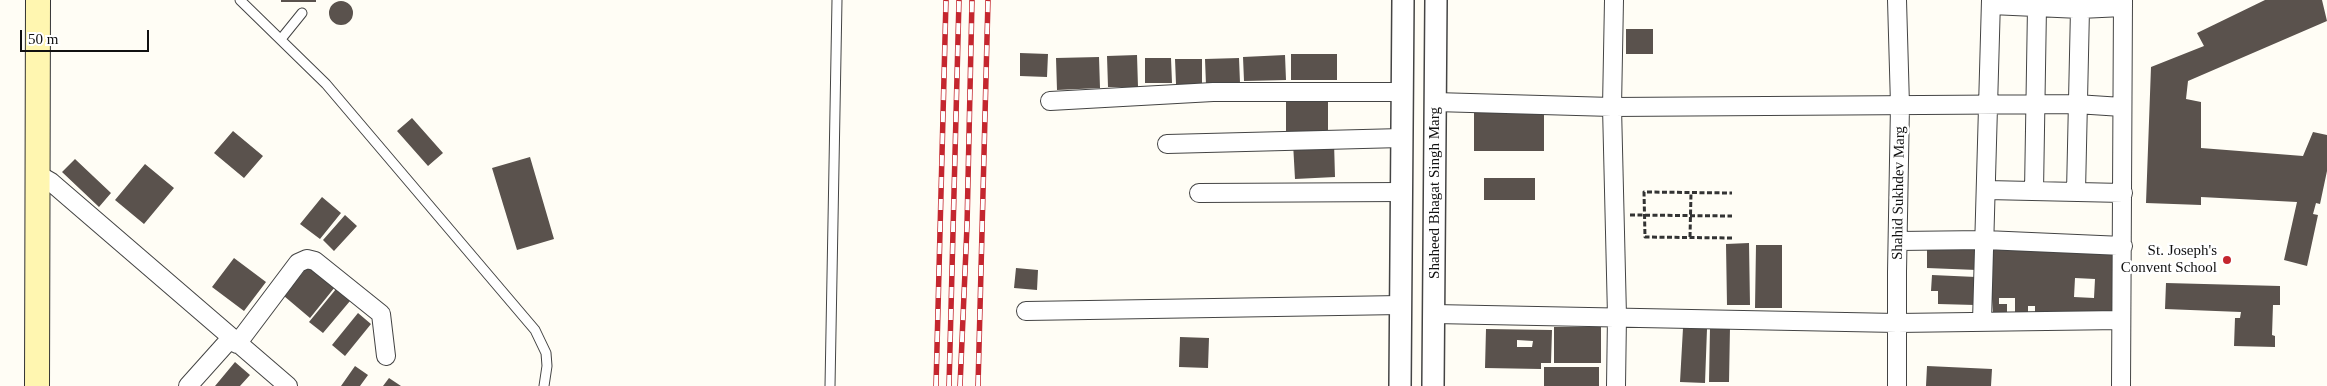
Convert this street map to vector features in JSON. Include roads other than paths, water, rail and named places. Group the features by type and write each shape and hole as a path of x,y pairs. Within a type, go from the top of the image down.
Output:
{"main road":[{"path":"37,386 38,0"}],"street":[{"path":"1400,386 1403,0"},
{"name":"Shaheed Bhagat Singh Marg","path":"1433,386 1436,0"},
{"path":"1614,0 1612,107 1616,386"},
{"name":"Shahid Sukhdev Marg","path":"1897,0 1900,106 1897,386"},
{"path":"1982,321 1991,3 2080,9 2123,4 2121,386"},
{"path":"2034,191 2036,7"},
{"path":"2076,192 2076,104 2080,9"},
{"path":"1050,101 1213,92 1401,92"},
{"path":"1435,102 1612,107 2076,104 2122,107"},
{"path":"1167,144 1402,138"},
{"path":"37,174 50,182 288,386"},
{"path":"1987,190 2123,193"},
{"path":"1198,193 1402,192"},
{"path":"1898,241 1985,240 2123,246"},
{"path":"188,386 234,341 298,263 307,258 316,261 381,314 386,356"},
{"path":"1026,311 1401,305"},
{"path":"1434,314 1616,316 1897,323 2121,320"}],"lane":[{"path":"240,0 326,84 535,330 546,353 547,366 544,386"},
{"path":"830,386 837,0"},
{"path":"281,39 302,13"}],"railway":[{"path":"936,386 946,0"},
{"path":"949,386 959,0"},
{"path":"960,386 967,226 972,0"},
{"path":"978,386 988,0"}],"place":[{"name":"St. Joseph's Convent School","path":"2227,260"}]}
